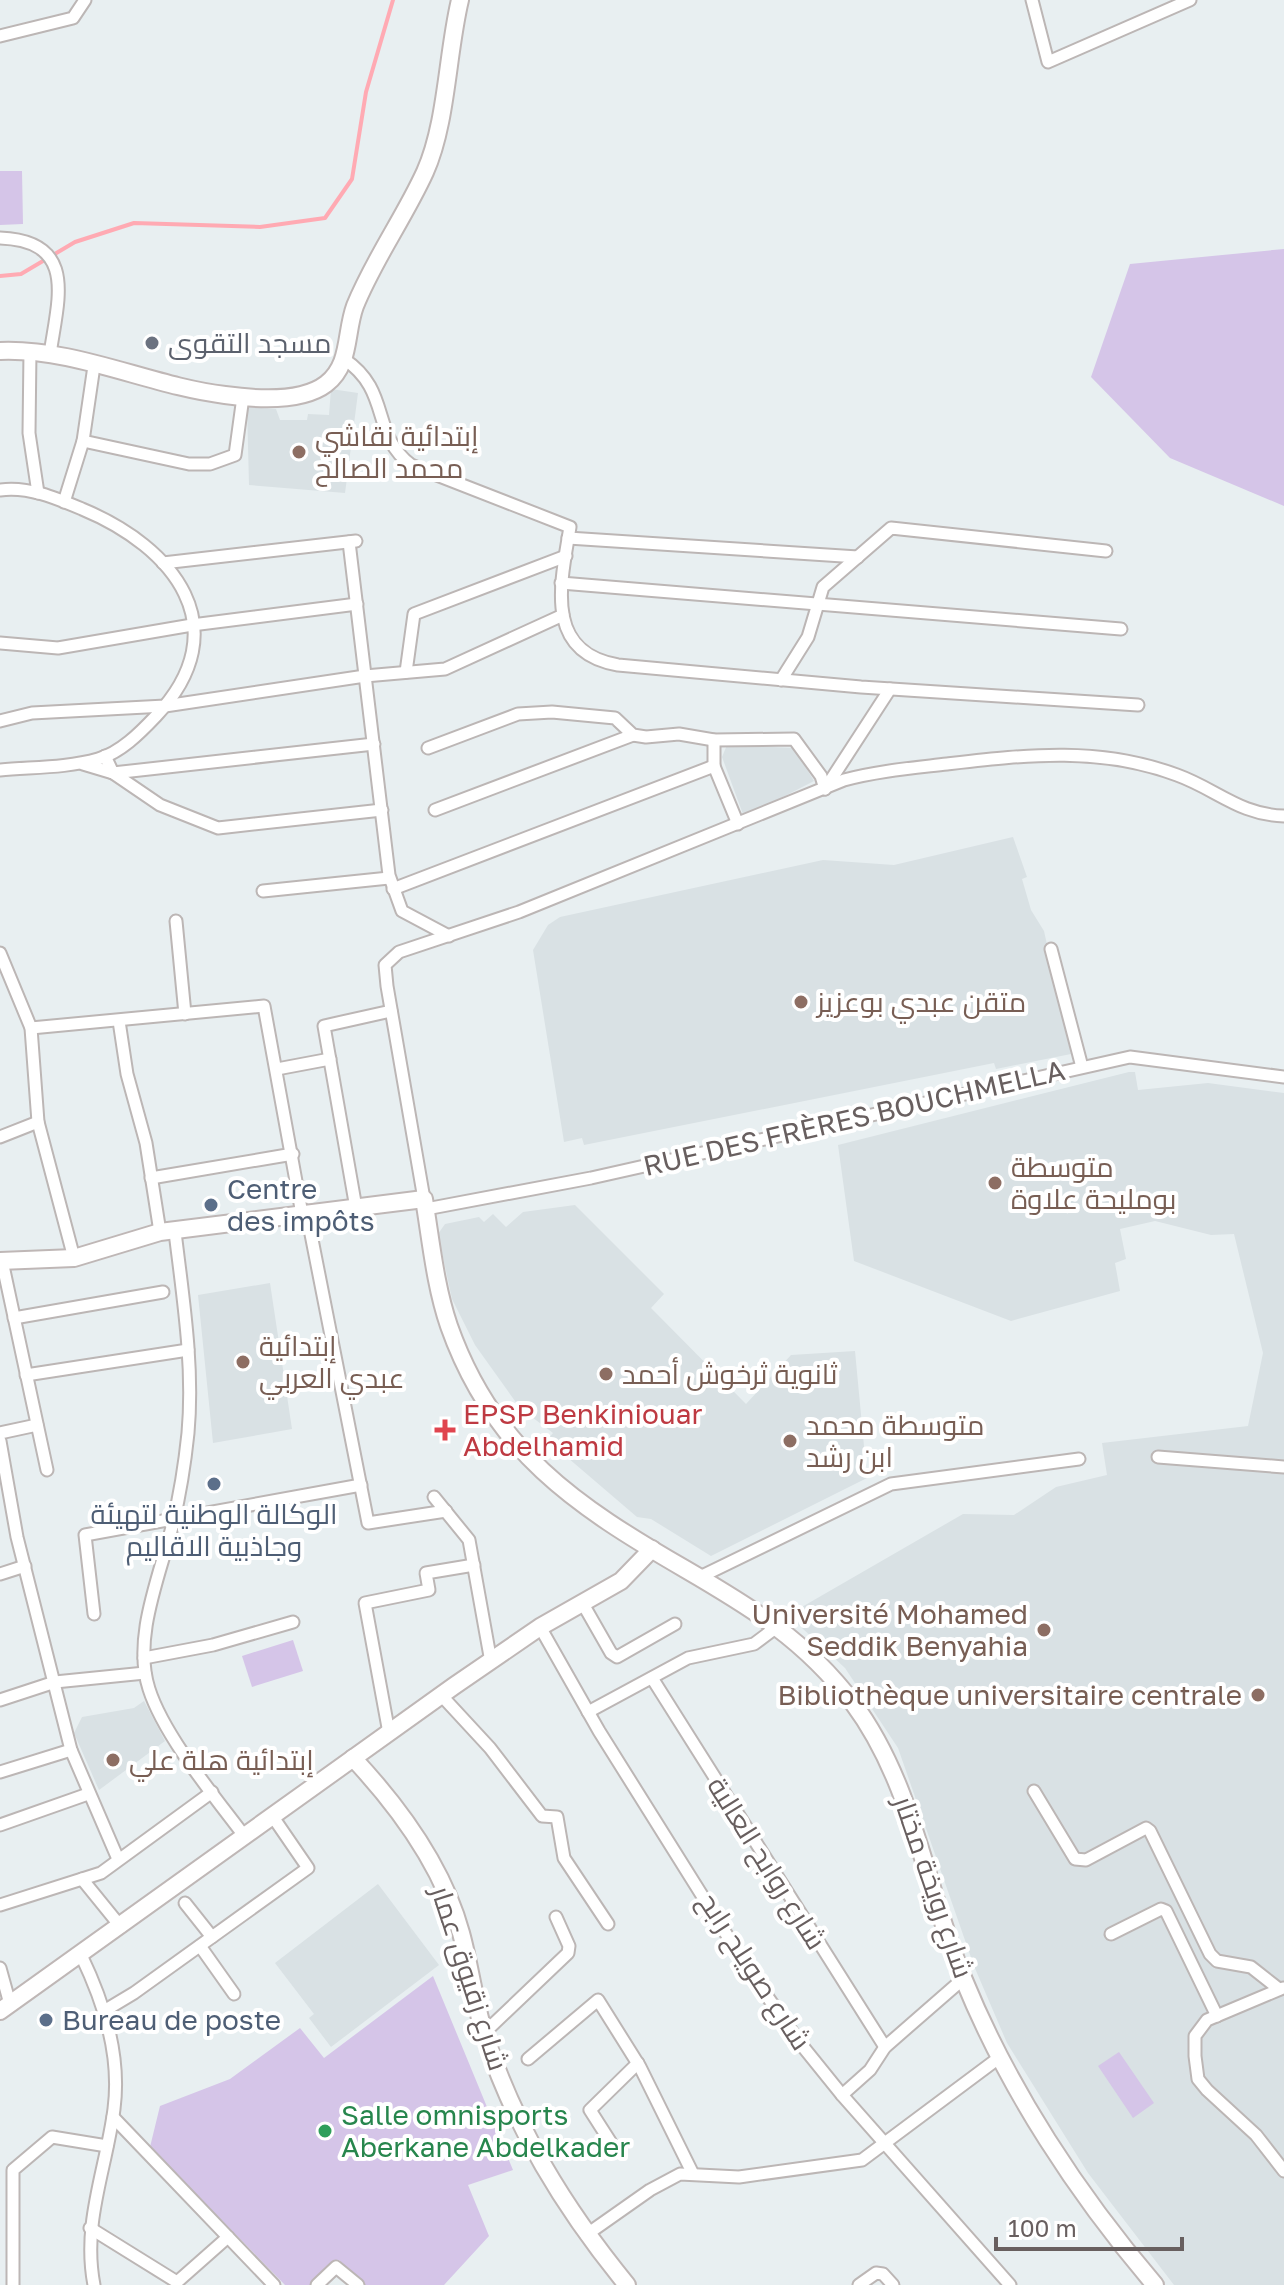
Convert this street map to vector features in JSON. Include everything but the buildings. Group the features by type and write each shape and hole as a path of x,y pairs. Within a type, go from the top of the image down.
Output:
{"main road":[{"path":"0,351 50,354 175,387 243,397 313,390 327,383 344,359 354,310 379,251 425,171 460,0"},
{"path":"1,1261 74,1258 168,1232 356,1208 425,1204"},
{"name":"شارع رويخة مختار","path":"425,1204 449,1326 466,1367 490,1409 534,1464 565,1493 778,1626 835,1680 869,1725 889,1763 963,1979 1000,2057 1080,2188 1145,2281"},
{"path":"5,2008 441,1695 540,1627 621,1581 652,1549"},
{"name":"شارع زقيوق عمار","path":"353,1758 408,1826 446,1893 460,1929 484,2033 538,2161 586,2235 627,2285"}],"street":[{"path":"0,36 73,18 85,0"},
{"path":"1032,0 1048,62 1190,0"},
{"path":"0,238 27,239 46,251 53,264 60,282 50,354"},
{"path":"30,351 29,433 38,493"},
{"path":"344,359 362,371 376,393 395,453 411,465 570,527 561,583 563,615 573,641 588,655 605,663 890,689 1138,705"},
{"path":"64,502 83,441 94,366"},
{"path":"83,441 189,464 210,464 235,455 243,397"},
{"path":"0,490 15,488 38,493 128,532 163,563 188,596 192,625 186,672 165,706 138,733 105,756 0,770"},
{"path":"781,680 808,637 823,587 891,528 1106,551"},
{"path":"568,538 858,557"},
{"path":"163,563 353,541 357,604 391,883 402,911 449,936"},
{"path":"406,672 414,614 566,556"},
{"path":"561,583 1121,629"},
{"path":"0,643 58,648 192,625 357,604"},
{"path":"0,721 32,713 165,706 365,676 445,669 563,615"},
{"path":"825,789 890,689"},
{"path":"428,748 518,714 552,712 615,718 633,735"},
{"path":"435,810 633,735 679,734 714,740 794,739 821,776 825,789"},
{"path":"714,740 714,766 738,824"},
{"path":"113,773 374,744"},
{"path":"425,1204 385,965 399,952 519,912 852,778 895,771 1073,753 1178,775 1259,815 1284,816"},
{"path":"105,756 113,773"},
{"path":"75,762 113,773 160,805 218,828 382,810"},
{"path":"263,891 391,883 714,766"},
{"path":"176,921 185,1014"},
{"path":"1051,949 1082,1067"},
{"path":"0,953 31,1028 38,1122 74,1258"},
{"path":"31,1028 264,1006 368,1523 446,1511"},
{"path":"356,1208 324,1026 391,1011"},
{"path":"119,1021 151,1178 168,1232 188,1350 188,1432 174,1517 147,1626 145,1673 155,1705 245,1837"},
{"name":"RUE DES FRÈRES BOUCHMELLA","path":"425,1204 591,1178 1130,1057 1284,1077"},
{"path":"277,1069 330,1059"},
{"path":"0,1137 38,1122"},
{"path":"151,1178 293,1154"},
{"path":"1,1261 47,1470"},
{"path":"14,1318 163,1292"},
{"path":"26,1375 188,1350"},
{"path":"0,1433 37,1425"},
{"path":"0,1441 25,1566 71,1750 118,1859"},
{"path":"1158,1457 1284,1467"},
{"path":"700,1577 891,1484 1079,1459"},
{"path":"94,1614 85,1535 361,1485"},
{"path":"434,1497 469,1540 491,1662"},
{"path":"389,1733 365,1603 429,1590 426,1573 474,1565"},
{"path":"0,1574 25,1566"},
{"path":"583,1604 611,1653 617,1657 675,1624"},
{"path":"144,1658 213,1645 293,1622"},
{"path":"588,1712 688,1658 754,1644 778,1626"},
{"name":"شارع صويلح رابح","path":"540,1627 588,1712 750,1972 842,2095 1010,2285"},
{"path":"0,1700 55,1682 145,1673"},
{"name":"شارع روابح العالية","path":"652,1678 885,2047"},
{"path":"441,1695 490,1748 542,1816 557,1817 564,1858 608,1924"},
{"path":"0,1772 71,1750"},
{"path":"1034,1791 1075,1859 1086,1860 1146,1828 1150,1831 1210,1954 1217,1961 1251,1967 1282,1988"},
{"path":"0,1905 101,1873 212,1792"},
{"path":"0,1825 88,1794"},
{"path":"104,2011 308,1868 273,1817"},
{"path":"82,1879 121,1927"},
{"path":"185,1903 212,1937"},
{"path":"1111,1934 1161,1909 1166,1911 1217,2016"},
{"path":"484,2033 568,1953 569,1946 556,1917"},
{"path":"200,1946 234,1994"},
{"path":"81,1955 104,2011 116,2075 113,2117 88,2246 94,2285"},
{"path":"0,1968 5,2008"},
{"path":"842,2095 870,2070 885,2047 963,1979"},
{"path":"1282,1988 1217,2016 1198,2028 1195,2036 1198,2079 1256,2135 1284,2171"},
{"path":"528,2059 598,2000 638,2063 692,2172"},
{"path":"586,2235 670,2178 692,2172 739,2177 855,2162 886,2143 1000,2057"},
{"path":"613,2146 590,2110 638,2063"},
{"path":"113,2117 274,2285"},
{"path":"13,2285 13,2170 52,2137 107,2146"},
{"path":"90,2228 177,2282 228,2237"},
{"path":"317,2285 336,2267 358,2285"},
{"path":"859,2285 876,2273 883,2274 893,2285"}],"shaded area":[{"path":"0,171 22,171 23,224 0,225"},
{"path":"1284,249 1284,506 1170,458 1091,377 1130,264"},
{"name":"إبتدائية نقاشي محمد الصالح","path":"331,389 358,393 345,493 249,485 247,407 276,409 280,420 307,420 308,414 329,415"},
{"path":"727,745 794,748 814,781 744,817 722,757"},
{"name":"متقن عبدي بوعزيز","path":"1013,837 1027,877 1022,879 1031,910 1044,931 1071,1054 996,1069 994,1063 584,1145 582,1138 564,1142 533,950 548,925 560,917 823,860 894,865"},
{"name":"Université Mohamed Seddik Benyahia","path":"1135,1072 1138,1090 1208,1083 1284,1093 1284,2285 1174,2285 1088,2173 1007,2043 974,1966 898,1748 845,1668 788,1615 963,1514 1014,1515 1056,1487 1107,1475 1102,1443 1248,1426 1263,1353 1234,1234 1211,1235 1155,1221 1120,1229 1126,1259 1115,1263 1120,1291 1011,1321 854,1261 838,1145"},
{"name":"ثانوية ثرخوش أحمد","path":"575,1205 664,1294 651,1308 746,1404 791,1355 855,1351 867,1478 711,1556 651,1519 637,1517 547,1440 553,1433 520,1408 475,1345 452,1299 438,1234 445,1224 479,1217 484,1222 493,1214 506,1227 523,1212"},
{"name":"إبتدائية عبدي العربي","path":"270,1283 292,1429 213,1443 198,1295"},
{"path":"293,1640 303,1671 252,1687 242,1656"},
{"name":"إبتدائية هلة علي","path":"144,1701 165,1741 99,1790 74,1733 82,1717 134,1708"},
{"path":"378,1884 439,1965 331,2047 309,2018 314,2014 275,1963"},
{"name":"Salle omnisports Aberkane Abdelkader","path":"433,1976 513,2170 468,2185 489,2236 444,2285 364,2285 339,2260 313,2285 285,2285 150,2147 160,2106 230,2079 300,2028 324,2058"},
{"path":"1119,2052 1154,2103 1133,2118 1098,2066"}],"waterway":[{"path":"0,276 21,274 75,242 134,223 260,227 325,218 352,179 366,92 393,0"}],"place":[{"name":"مسجد التقوى","path":"152,343"},
{"name":"إبتدائية نقاشي محمد الصالح","path":"299,452"},
{"name":"متقن عبدي بوعزيز","path":"801,1002"},
{"name":"متوسطة بومليحة علاوة","path":"995,1183"},
{"name":"Centre des impôts","path":"211,1205"},
{"name":"إبتدائية عبدي العربي","path":"243,1362"},
{"name":"ثانوية ثرخوش أحمد","path":"606,1374"},
{"name":"EPSP Benkiniouar Abdelhamid","path":"445,1430"},
{"name":"متوسطة محمد ابن رشد","path":"790,1441"},
{"name":"الوكالة الوطنية لتهيئة وجاذبية الاقاليم","path":"214,1484"},
{"name":"Université Mohamed Seddik Benyahia","path":"1044,1630"},
{"name":"Bibliothèque universitaire centrale","path":"1258,1695"},
{"name":"إبتدائية هلة علي","path":"113,1760"},
{"name":"Bureau de poste","path":"46,2020"},
{"name":"Salle omnisports Aberkane Abdelkader","path":"325,2131"}]}
